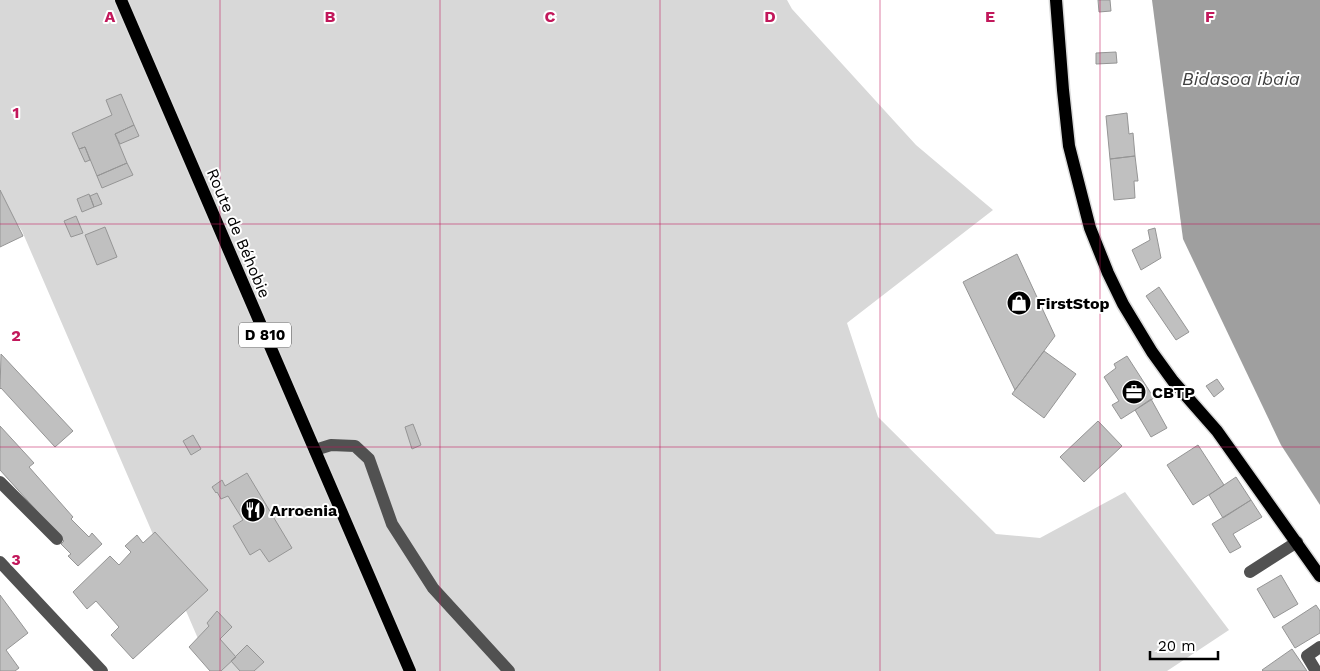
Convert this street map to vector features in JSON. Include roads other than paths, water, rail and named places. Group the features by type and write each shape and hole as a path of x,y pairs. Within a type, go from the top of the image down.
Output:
{"main road":[{"name":"Route de Béhobie","path":"121,0 410,671"},
{"path":"1056,0 1062,90 1069,146 1090,228 1108,273 1123,304 1152,352 1173,381 1217,431 1320,576"}],"street":[{"path":"315,450 331,445 355,446 369,458 392,524 433,588 509,671"},
{"path":"0,482 57,539"},
{"path":"1250,572 1297,542"},
{"path":"0,562 102,671"},
{"path":"1316,671 1306,656 1320,648"}],"water":[{"name":"Bidasoa ibaia","path":"1152,0 1320,0 1320,505 1281,445 1183,239"}],"place":[{"name":"FirstStop","path":"1019,303"},
{"name":"CBTP","path":"1134,392"},
{"name":"Arroenia","path":"253,510"}]}
